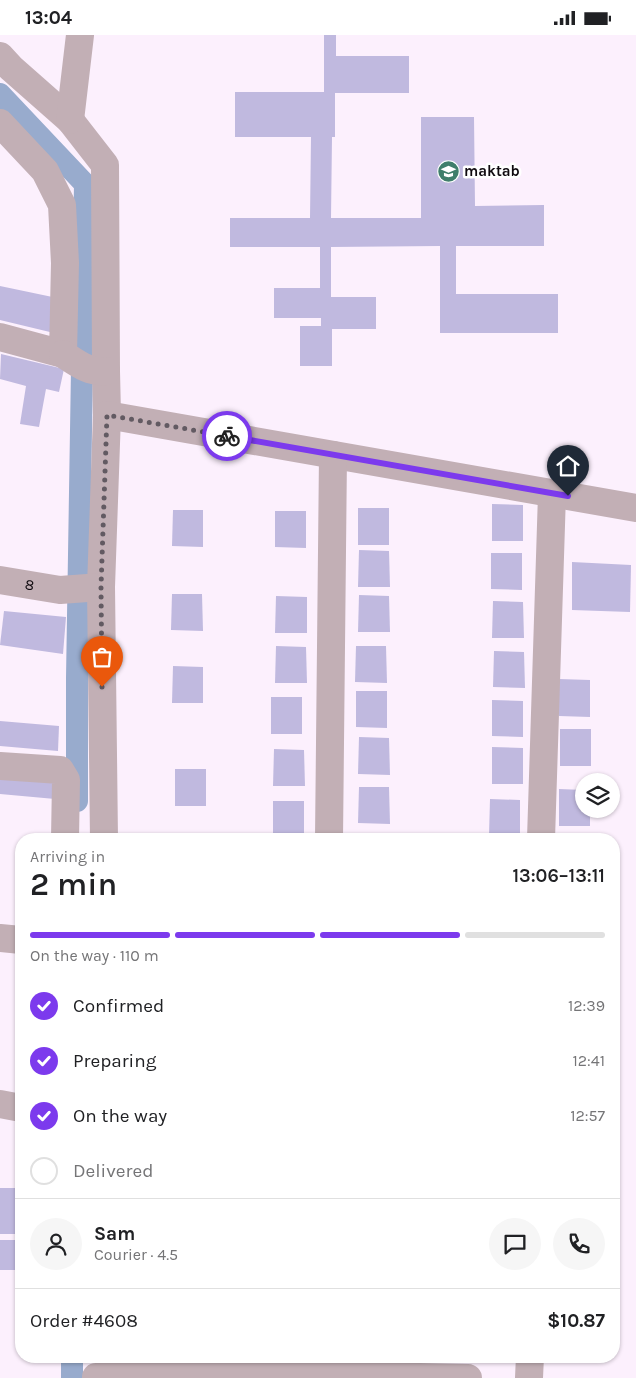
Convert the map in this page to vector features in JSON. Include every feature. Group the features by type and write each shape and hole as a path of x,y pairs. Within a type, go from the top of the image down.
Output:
{"street":[{"path":"70,120 80,35"},
{"path":"0,56 70,120 105,165 102,371 107,415 101,587 104,833"},
{"path":"0,123 45,171 62,205 64,263 63,354"},
{"path":"0,337 63,354 83,367 102,371"},
{"path":"107,415 636,508"},
{"path":"329,833 333,455"},
{"path":"541,833 552,493"},
{"name":"8","path":"0,581 60,590 101,587"},
{"path":"0,766 60,770 66,780 65,833"},
{"path":"0,938 15,939"},
{"path":"0,1104 15,1107"},
{"path":"529,1378 530,1363"},
{"path":"96,1370 325,1365 468,1378"}],"building":[{"name":"maktab","path":"324,35 336,35 336,56 409,56 409,93 335,93 335,137 332,137 331,218 421,218 421,117 474,117 475,206 544,205 544,246 456,246 456,294 558,294 558,333 440,333 440,246 331,247 331,297 376,297 376,329 332,329 332,366 300,366 300,326 321,326 321,318 274,318 274,288 320,288 320,247 230,247 230,218 310,218 311,137 235,137 235,92 324,92"},
{"path":"0,286 62,299 54,333 0,320"},
{"path":"1,354 64,369 59,392 46,389 39,427 20,424 26,386 0,379"},
{"path":"492,504 523,505 523,541 492,541"},
{"path":"358,508 389,508 389,545 358,545"},
{"path":"173,510 203,510 203,547 172,546"},
{"path":"275,511 306,511 306,548 275,547"},
{"path":"359,550 389,551 390,587 358,587"},
{"path":"491,553 522,553 522,590 491,589"},
{"path":"572,562 631,565 630,612 572,610"},
{"path":"172,594 202,594 203,631 171,630"},
{"path":"359,595 389,596 390,632 358,632"},
{"path":"276,596 307,597 307,633 275,633"},
{"path":"493,601 523,602 524,638 492,638"},
{"path":"4,611 66,617 63,654 0,645"},
{"path":"276,646 306,647 307,683 275,683"},
{"path":"356,646 386,646 387,683 355,682"},
{"path":"494,651 524,652 525,688 493,687"},
{"path":"173,666 203,667 203,703 172,703"},
{"path":"559,679 590,680 590,717 559,716"},
{"path":"356,691 387,691 387,728 356,727"},
{"path":"271,697 302,697 302,734 271,734"},
{"path":"492,700 523,701 523,737 492,736"},
{"path":"0,721 59,726 58,751 0,746"},
{"path":"560,729 591,729 591,766 560,766"},
{"path":"359,737 389,738 390,775 358,774"},
{"path":"492,747 523,748 523,784 492,784"},
{"path":"274,749 304,750 305,786 273,786"},
{"path":"0,769 57,774 55,799 0,794"},
{"path":"175,769 206,769 206,806 175,806"},
{"path":"359,787 389,787 390,824 358,823"},
{"path":"559,789 575,790 575,818 590,818 590,826 559,826"},
{"path":"490,799 520,800 520,833 489,833"},
{"path":"273,801 304,801 304,833 273,833"},
{"path":"0,1188 15,1188 15,1234 0,1234"},
{"path":"0,1240 15,1240 15,1270 0,1270"}],"waterway":[{"path":"0,94 85,184 77,678 77,801"},
{"path":"72,1363 72,1378"}],"way so far":[{"path":"102,687 101,587 107,415 227,436"}],"place":[{"name":"maktab","path":"448,171"}],"route":[{"path":"227,436 568,496"}]}
